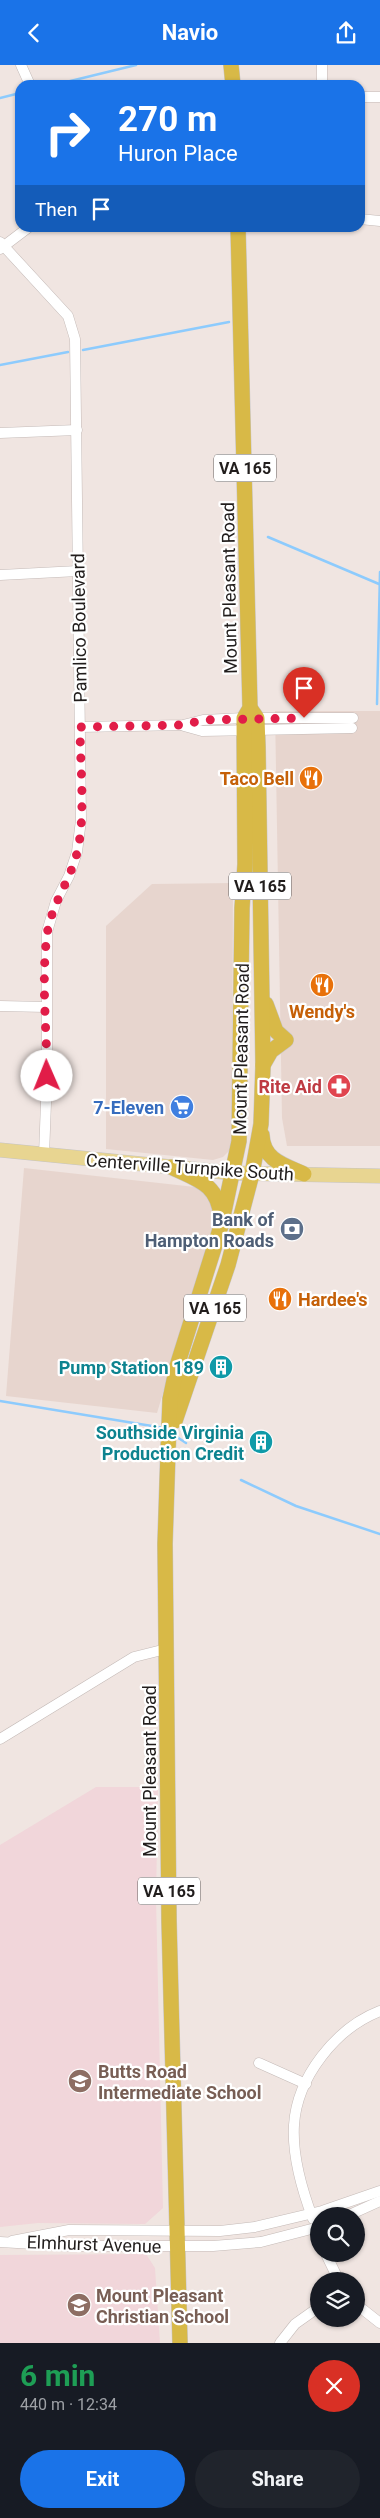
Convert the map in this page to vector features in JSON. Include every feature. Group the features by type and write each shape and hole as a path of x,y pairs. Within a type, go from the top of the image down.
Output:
{"highway":[{"path":"231,65 232,80"},
{"name":"Mount Pleasant Road","path":"169,1439 228,1265 252,1174 261,1123 263,1065 262,987 251,721 238,232"},
{"name":"Mount Pleasant Road","path":"180,2343 176,2247 166,1649 165,1544 170,1399 178,1366 222,1225 239,1141 240,982 251,721"},
{"path":"240,982 262,987 276,1031 286,1041 271,1051 263,1065"},
{"path":"261,1123 262,1144 268,1155 304,1174"},
{"path":"171,1167 201,1182 214,1193 220,1205 222,1225"}],"main road":[{"name":"Centerville Turnpike South","path":"0,1150 233,1173 380,1176"}],"street":[{"path":"21,65 28,80"},
{"path":"322,65 322,80"},
{"path":"365,97 380,97"},
{"path":"365,220 380,221"},
{"path":"1,246 22,232"},
{"name":"Pamlico Boulevard","path":"1,246 71,321 75,339 80,832 74,864 56,901 47,932 47,1076 44,1155"},
{"path":"0,433 77,430"},
{"path":"0,575 78,571"},
{"path":"80,727 183,725 203,720 352,723"},
{"path":"0,1006 46,1007"},
{"path":"0,1739 134,1657 166,1649"},
{"path":"310,2211 300,2176 294,2141 297,2108 306,2084 318,2061 350,2027 380,2011"},
{"path":"258,2063 306,2084"},
{"name":"Elmhurst Avenue","path":"332,2207 380,2191"},
{"path":"365,2208 380,2201"},
{"name":"Elmhurst Avenue","path":"12,2241 69,2230 176,2231 255,2227 310,2214"},
{"name":"Elmhurst Avenue","path":"0,2241 68,2246 176,2247 261,2242 310,2232"},
{"path":"365,2311 380,2323"},
{"path":"280,2343 295,2324 310,2313"}],"shaded area":[{"path":"275,711 380,711 380,1146 287,1146 282,1118"},
{"path":"233,883 232,1137 229,1151 223,1157 213,1160 106,1149 106,926 152,884"},
{"path":"24,1168 204,1188 217,1214 157,1413 6,1396"},
{"name":"Butts Road Intermediate School","path":"96,1787 158,1787 156,1898 163,2208 145,2224 38,2223 0,2227 0,1845"},
{"name":"Mount Pleasant Christian School","path":"146,2254 155,2268 160,2343 0,2343 0,2255"}],"waterway":[{"path":"74,80 136,65"},
{"path":"0,98 15,94"},
{"path":"83,350 229,322"},
{"path":"0,365 68,352"},
{"path":"268,537 379,584"},
{"path":"377,704 380,572"},
{"path":"0,1401 164,1428"},
{"path":"177,1437 186,1443"},
{"path":"241,1480 296,1506 380,1534"}],"place":[{"name":"Taco Bell","path":"311,778"},
{"name":"Wendy's","path":"322,985"},
{"name":"Rite Aid","path":"339,1086"},
{"name":"7-Eleven","path":"182,1107"},
{"name":"Bank of Hampton Roads","path":"292,1229"},
{"name":"Hardee's","path":"280,1299"},
{"name":"Pump Station 189","path":"221,1367"},
{"name":"Southside Virginia Production Credit","path":"261,1442"},
{"name":"Butts Road Intermediate School","path":"80,2081"},
{"name":"Mount Pleasant Christian School","path":"79,2305"}],"route":[{"path":"47,1076 47,932 56,901 69,877 77,852 81,820 80,727 183,725 203,720 304,718"}]}
